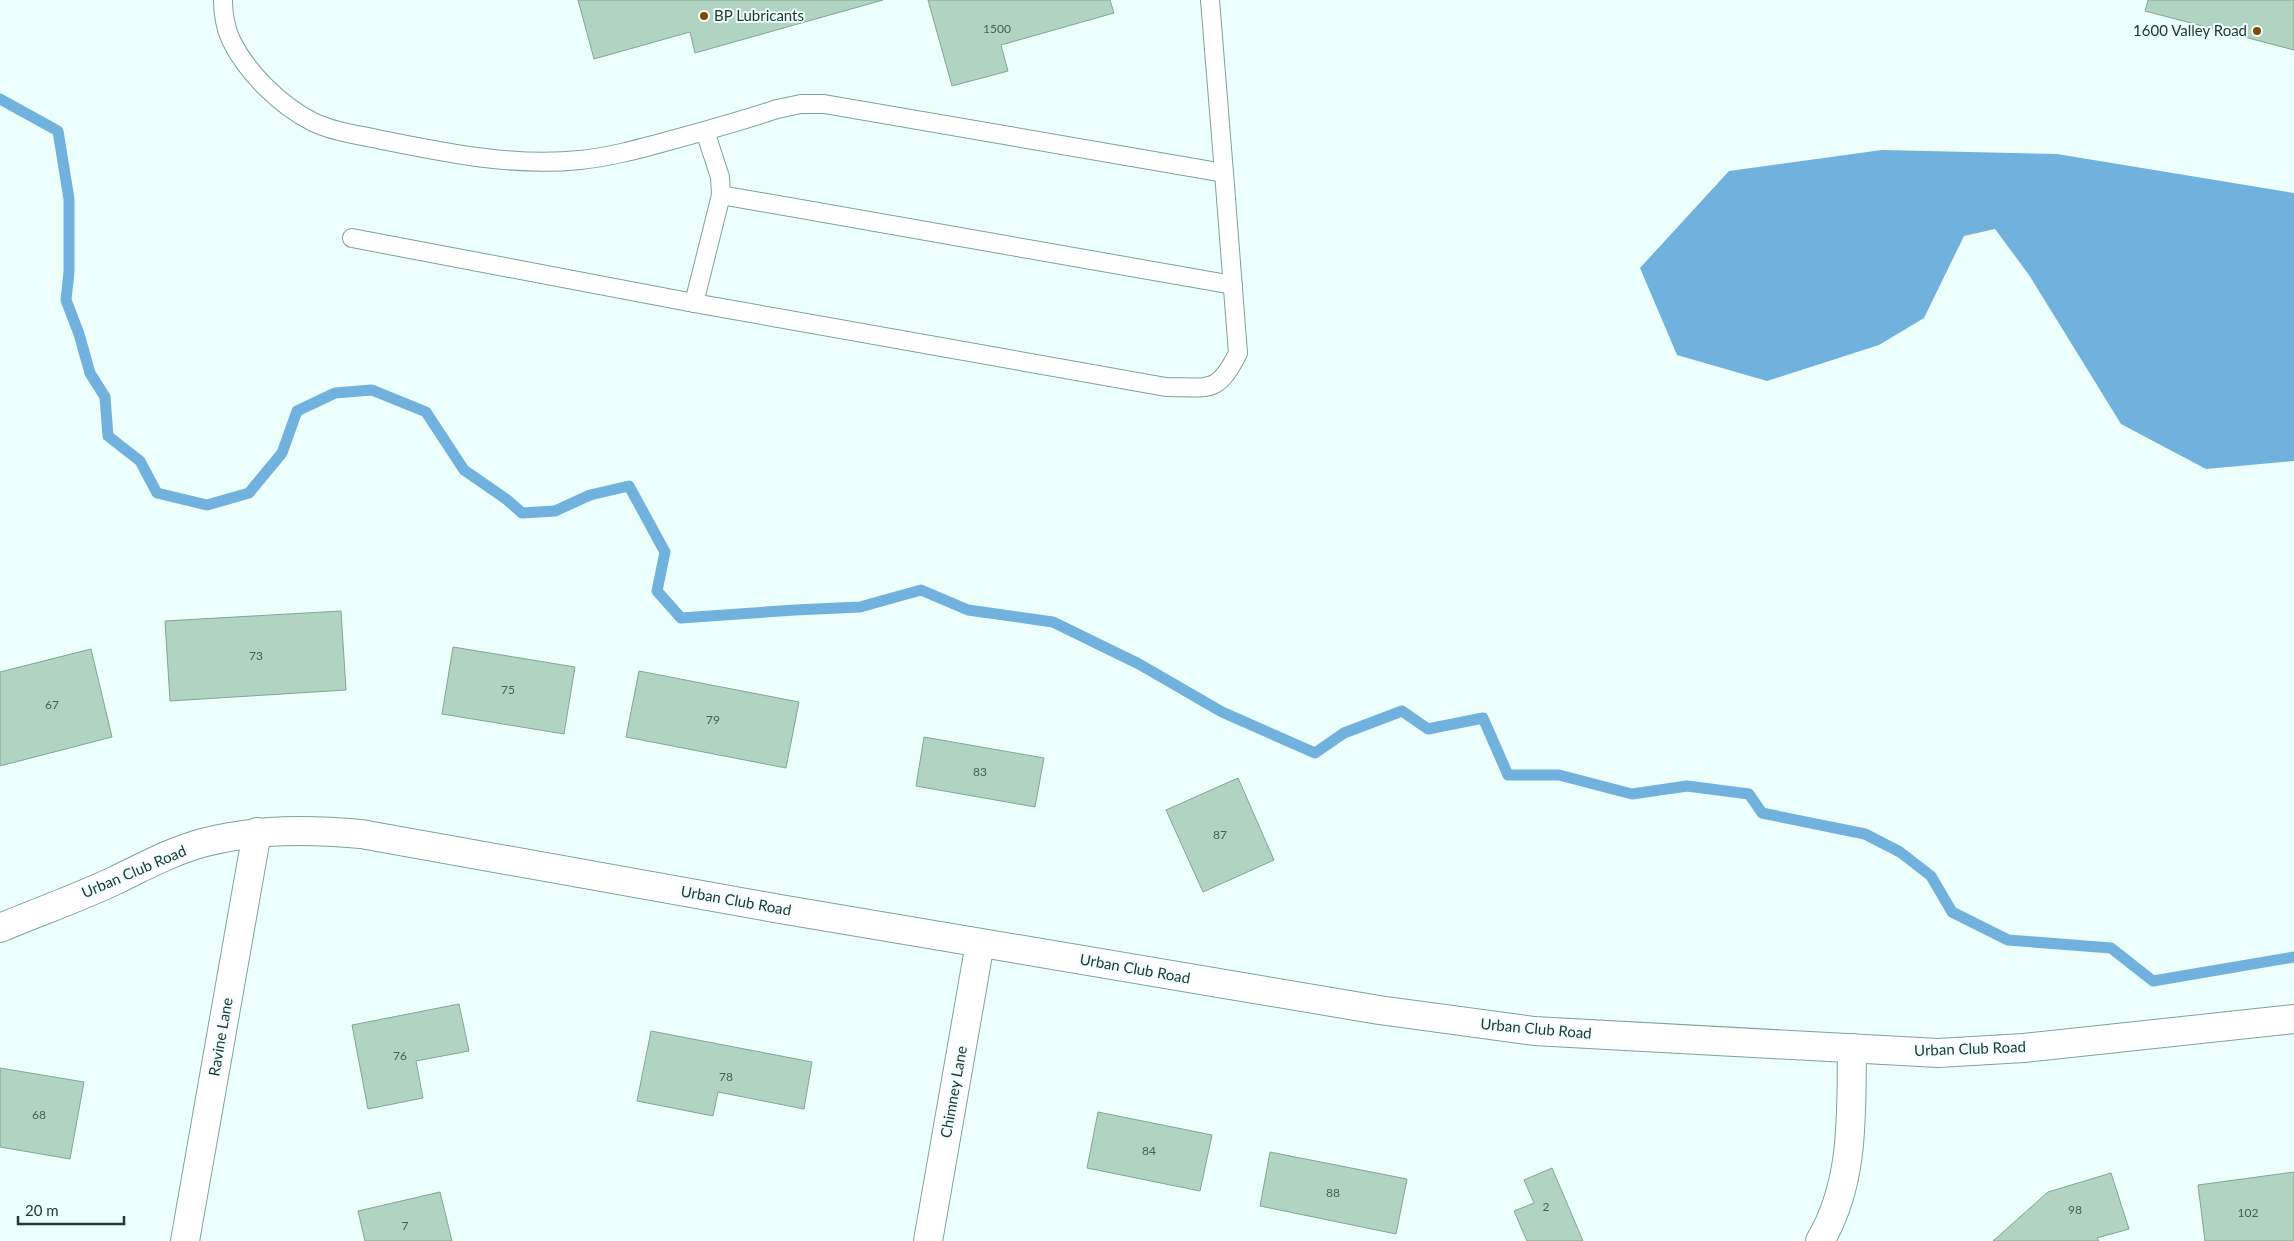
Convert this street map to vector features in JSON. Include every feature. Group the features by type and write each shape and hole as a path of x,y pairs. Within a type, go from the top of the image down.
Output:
{"street":[{"name":"Urban Club Road","path":"0,928 114,880 158,859 206,842 257,832 309,830 361,834 980,943 1379,1010 1534,1031 1938,1053 2024,1048 2294,1019"},
{"name":"Ravine Lane","path":"185,1241 257,832"},
{"name":"Chimney Lane","path":"928,1241 980,943"},
{"path":"1820,1241 1841,1192 1851,1145 1852,1048"}],"lane":[{"path":"223,0 224,18 231,40 256,76 289,107 313,122 338,131 492,159 546,163 605,157 801,104 824,104 1224,173"},
{"path":"352,238 1166,387 1211,387 1227,376 1238,353 1210,0"},
{"path":"694,302 721,195 720,177 706,131"},
{"path":"721,195 1233,285"}],"water":[{"path":"1882,150 2057,154 2294,193 2294,461 2206,469 2121,424 2029,275 1995,229 1964,236 1924,318 1879,345 1767,381 1677,355 1640,268 1729,171"}],"building":[{"name":"BP Lubricants","path":"578,0 883,0 695,53 690,32 594,59"},
{"path":"928,0 1110,0 1114,13 1001,45 1008,71 952,86"},
{"name":"1600 Valley Road","path":"2148,0 2294,0 2294,50 2145,11"},
{"path":"341,611 346,690 170,701 165,621"},
{"path":"453,647 575,667 564,734 442,714"},
{"path":"91,649 112,737 0,766 0,672"},
{"path":"639,671 799,702 786,768 626,737"},
{"path":"924,737 1044,758 1035,807 916,786"},
{"path":"1238,778 1274,860 1203,892 1166,810"},
{"path":"459,1004 469,1051 416,1061 423,1098 368,1109 352,1025"},
{"path":"651,1031 812,1062 804,1109 718,1092 713,1116 637,1101"},
{"path":"0,1068 84,1082 70,1159 0,1147"},
{"path":"1098,1112 1212,1135 1200,1191 1087,1168"},
{"path":"1270,1152 1407,1179 1396,1234 1260,1206"},
{"path":"1552,1168 1583,1241 1527,1241 1514,1211 1534,1203 1524,1180"},
{"path":"2294,1172 2294,1241 2205,1241 2198,1185"},
{"path":"2111,1173 2129,1229 2097,1238 2099,1241 1993,1241 2048,1192"},
{"path":"440,1192 452,1241 365,1241 358,1211"}],"waterway":[{"path":"0,99 58,131 69,199 69,272 66,300 79,334 90,373 105,397 108,436 140,461 157,493 207,505 249,493 282,453 297,411 335,393 372,390 426,412 464,470 506,499 522,513 555,511 590,495 629,486 665,552 657,591 681,618 860,607 921,590 968,610 1053,622 1139,664 1222,712 1315,753 1344,733 1402,711 1428,729 1483,718 1508,775 1559,775 1632,794 1687,786 1749,794 1762,813 1865,834 1900,852 1931,876 1952,912 2008,940 2111,948 2153,981 2294,957"}],"place":[{"name":"BP Lubricants","path":"704,16"},
{"name":"1600 Valley Road","path":"2257,31"}]}
